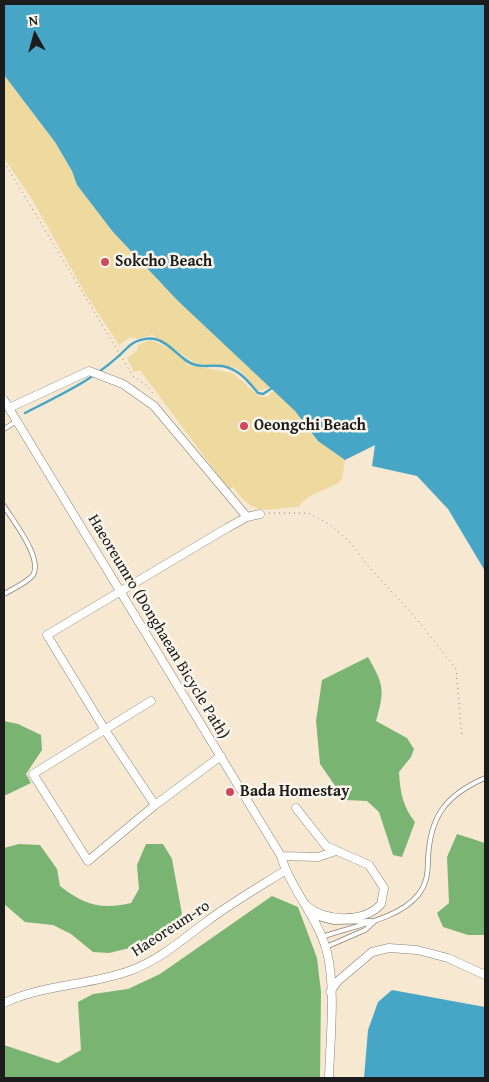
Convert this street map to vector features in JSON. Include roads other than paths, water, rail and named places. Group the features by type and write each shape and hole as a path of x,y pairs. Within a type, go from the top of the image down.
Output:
{"street":[{"path":"9,408 89,371 123,384 154,406 247,517"},
{"name":"Haeoreumro (Donghaean Bicycle Path)","path":"4,400 282,856 286,870 322,937 330,972 329,1078"},
{"path":"155,805 104,730 47,634 247,517 260,514"},
{"path":"152,701 34,774 88,861 155,805 221,756"},
{"path":"296,808 326,846 364,862 382,882 384,888 384,899 377,909 365,915 350,917 325,916 317,913 305,904"},
{"path":"282,856 318,857 336,851"},
{"name":"Haeoreum-ro","path":"4,1003 37,990 106,978 141,966 177,944 206,922 286,870"},
{"path":"330,992 338,981 372,952 389,948 417,950 448,958 485,975"}],"lane":[{"path":"4,429 16,421"},
{"path":"4,506 31,551 36,564 32,576 4,594"},
{"path":"322,937 376,920 408,905 426,884 430,839 438,813 458,794 485,778"},
{"path":"309,912 316,918 328,922 376,920"},
{"path":"325,947 365,930 376,920"}],"water":[{"path":"4,4 485,4 485,571 448,509 417,476 372,466 375,445 345,460 318,441 295,411 178,301 113,232 77,185 72,171 55,142 4,75"},
{"path":"392,990 485,1007 485,1078 364,1078 368,1030 378,1002"}],"waterway":[{"path":"25,413 79,385 116,359 133,343 147,339 161,341 186,360 199,366 222,366 233,370 243,376 258,393 263,394 272,388"}],"place":[{"name":"Sokcho Beach","path":"105,262"},
{"name":"Oeongchi Beach","path":"244,426"},
{"name":"Bada Homestay","path":"230,792"}]}
